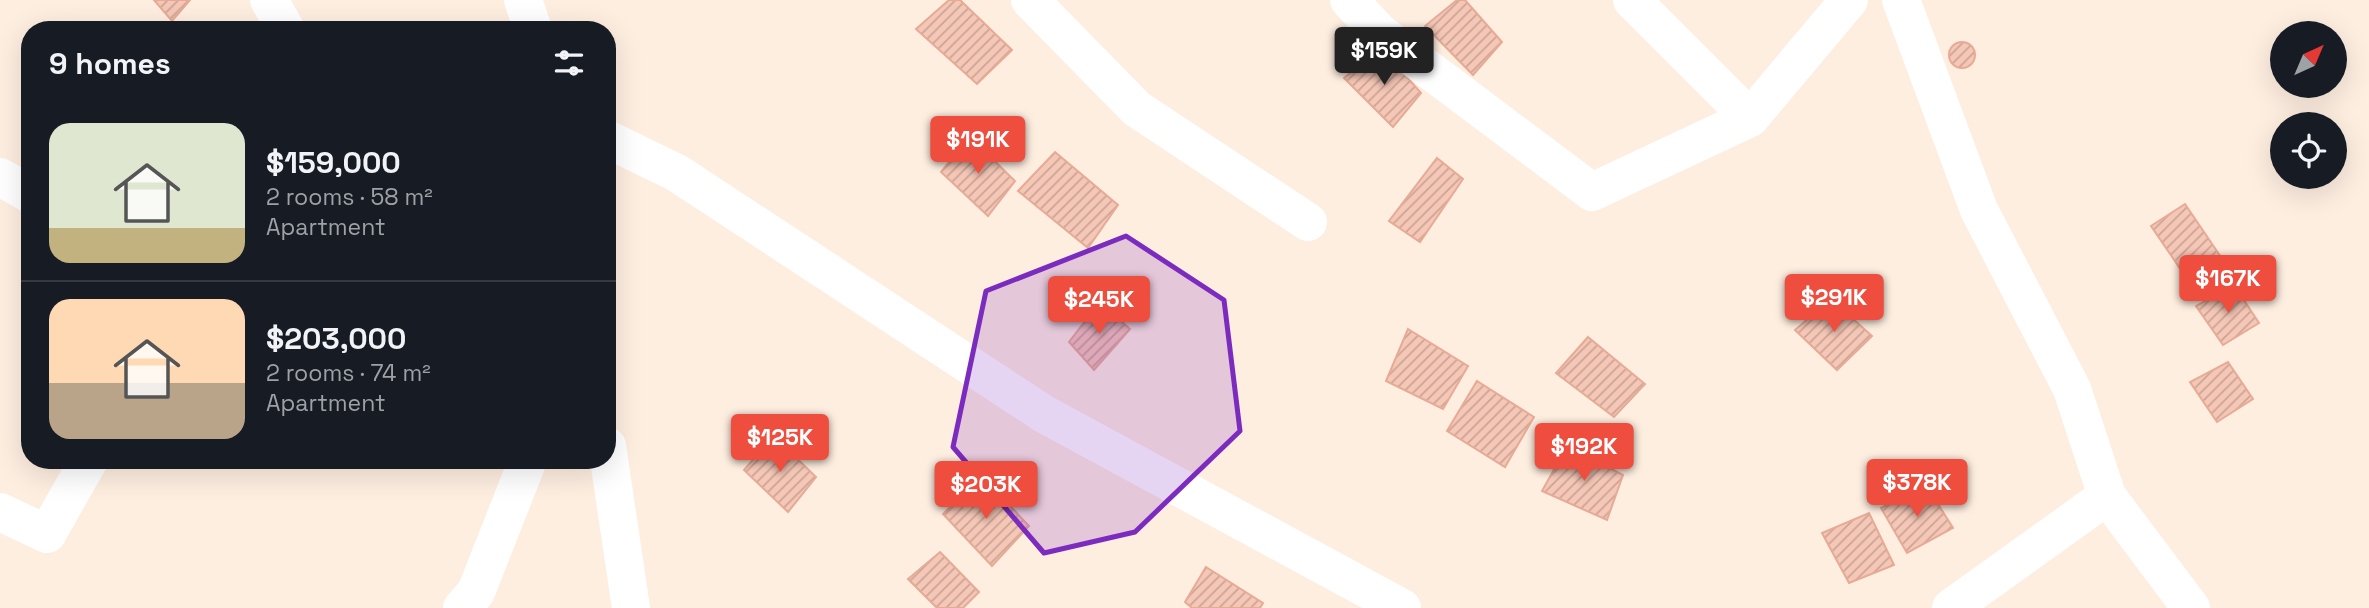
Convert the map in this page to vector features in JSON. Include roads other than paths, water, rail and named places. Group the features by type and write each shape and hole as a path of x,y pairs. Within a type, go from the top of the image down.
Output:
{"street":[{"path":"269,0 281,21"},
{"path":"523,0 530,21"},
{"path":"1030,0 1137,109 1308,222"},
{"path":"1349,0 1380,33 1592,192 1750,118 1849,0"},
{"path":"1632,0 1750,118"},
{"path":"1901,0 1979,210 2072,388 2107,496 2191,608"},
{"path":"616,143 677,173 1044,414 1402,608"},
{"path":"0,177 21,189"},
{"path":"0,512 47,534 84,469"},
{"path":"462,608 477,592 525,469"},
{"path":"610,469 631,608"},
{"path":"1951,608 2107,496"}]}
